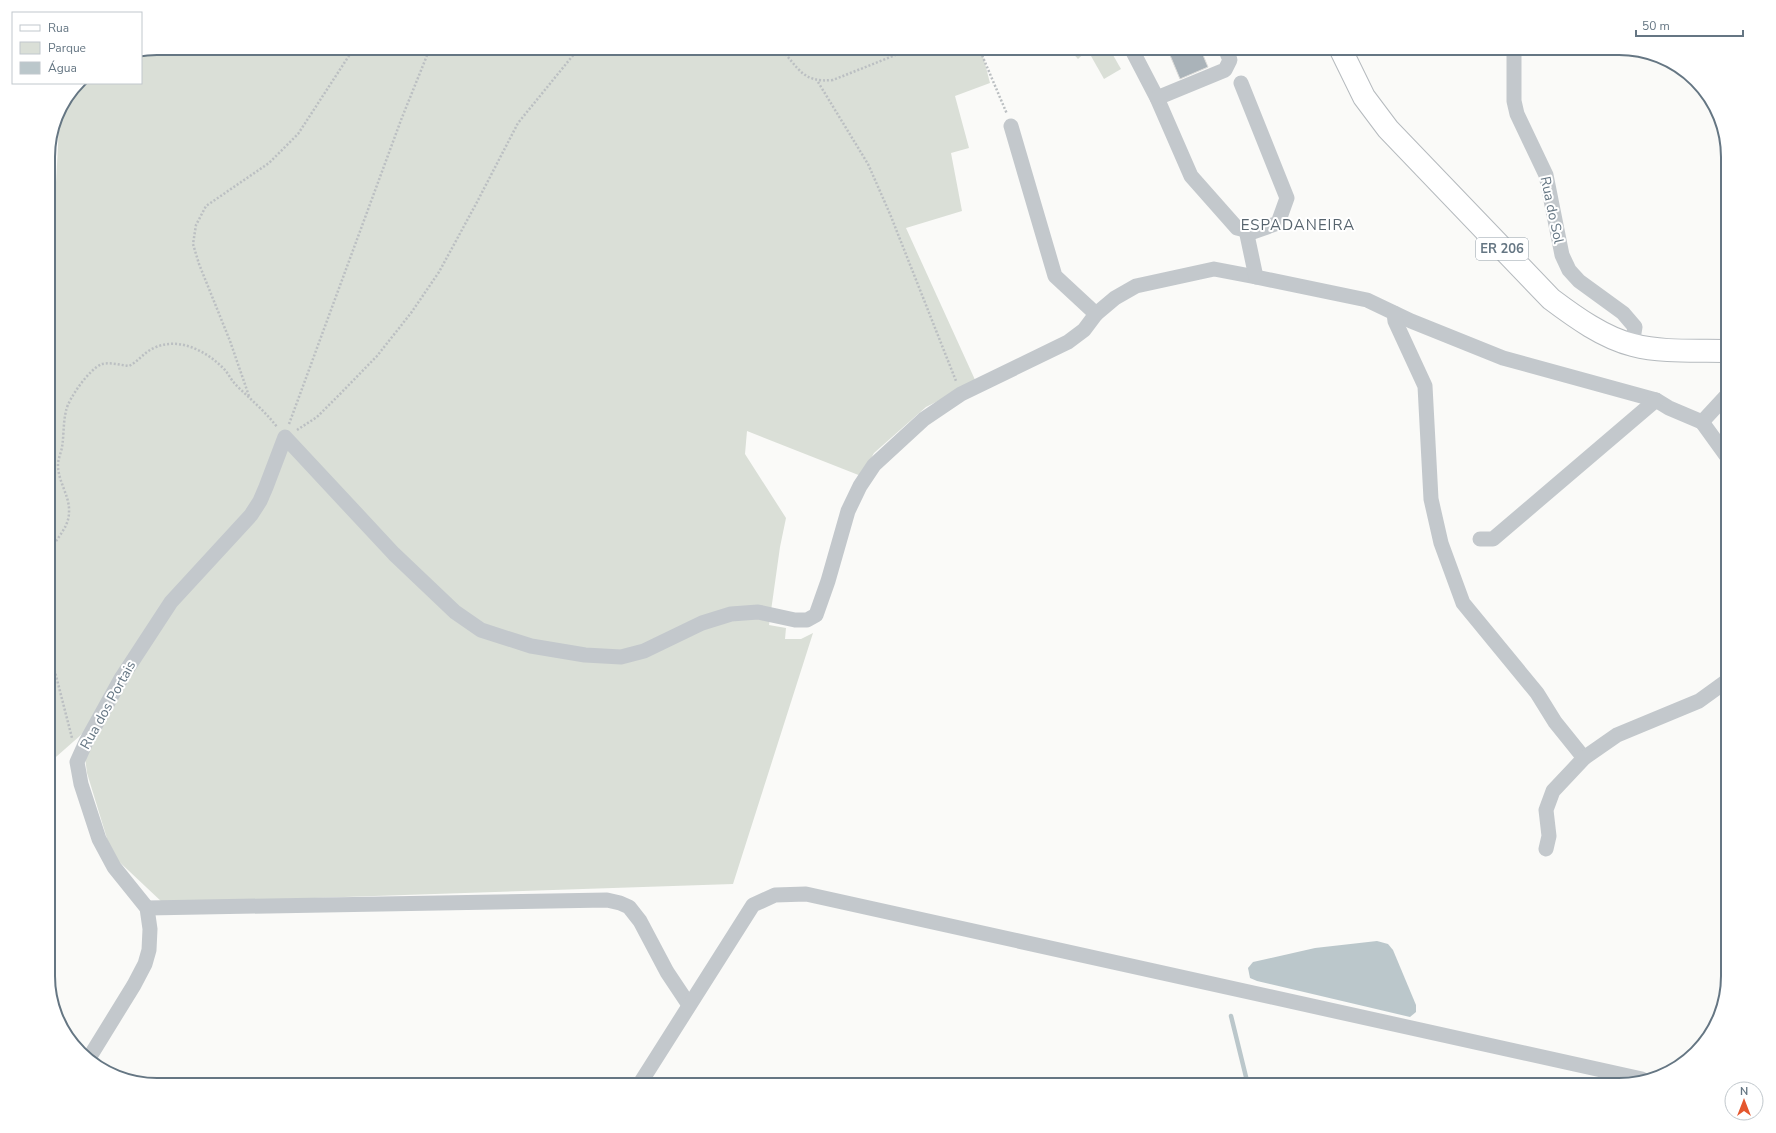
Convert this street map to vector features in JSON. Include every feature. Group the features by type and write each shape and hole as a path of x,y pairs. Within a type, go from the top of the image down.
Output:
{"main road":[{"name":"ER 206","path":"1343,55 1364,97 1388,129 1551,299 1581,322 1632,345 1652,349 1721,352"}],"street":[{"path":"1135,55 1157,98 1191,176 1237,228 1253,232 1278,223 1288,198 1241,83"},
{"path":"1157,98 1225,70 1230,60 1228,55"},
{"name":"Rua do Sol","path":"1514,55 1514,101 1517,114 1546,175 1562,255 1569,270 1579,281 1623,313 1635,327 1632,345"},
{"path":"1011,126 1055,276 1096,314"},
{"path":"1246,230 1256,277"},
{"path":"284,437 394,554 455,612 482,630 530,646 585,655 621,657 644,651 702,624 731,614 758,612 794,620 807,620 816,615 848,511 860,486 874,465 896,443 924,419 961,394 1068,342 1084,330 1096,314 1115,298 1136,286 1214,269 1367,300 1394,313 1503,358 1656,400 1669,408 1702,422 1721,448"},
{"path":"1394,313 1395,321 1425,386 1431,499 1441,543 1463,603 1537,693 1555,722 1584,758"},
{"path":"1480,539 1493,538 1656,400"},
{"path":"1702,422 1721,402"},
{"name":"Rua dos Portais","path":"147,908 114,867 99,839 80,784 78,762 86,742 122,677 164,613 176,597 251,515 260,502 284,437"},
{"path":"1546,849 1549,836 1546,810 1554,791 1584,758 1617,735 1698,701 1721,685"},
{"path":"644,1078 753,905 775,895 806,894 1633,1077"},
{"path":"92,1054 134,985 144,964 149,950 150,929 147,908 607,900 629,907 640,921 667,972 689,1005"}],"path":[{"path":"250,397 230,341 199,264 193,244 196,225 206,206 269,163 298,134 349,55"},
{"path":"284,437 398,127 427,55"},
{"path":"284,437 317,417 377,356 411,313 439,272 518,123 573,55"},
{"path":"786,55 806,77 818,82 833,80 895,55"},
{"path":"982,55 1011,126"},
{"path":"818,82 868,164 890,214 961,394"},
{"path":"55,542 67,524 70,513 68,500 63,489 58,465 62,447 66,412 69,401 94,368 102,364 113,363 129,366 137,362 143,354 156,347 170,344 182,344 198,349 212,358 225,370 235,384 265,412 284,437"},
{"path":"55,672 78,762"}],"green space":[{"path":"983,55 990,83 955,96 969,148 951,153 962,211 906,228 976,382 926,407 874,453 861,476 747,431 745,454 786,518 780,547 769,625 786,628 785,639 801,639 813,633 733,884 163,903 112,855 87,773 82,734 55,758 55,201 58,130 63,118 80,90 86,84 142,84 142,56 144,56"},
{"path":"1074,55 1082,55 1078,59"},
{"path":"1113,55 1121,69 1104,79 1091,56"}],"water":[{"path":"1377,941 1388,944 1393,950 1416,1005 1416,1012 1410,1017 1257,981 1250,978 1248,968 1253,962 1315,948"}],"building":[{"path":"1170,55 1203,55 1208,67 1180,79"}],"waterway":[{"path":"1231,1016 1246,1078"}],"district":[{"name":"ESPADANEIRA","path":"1298,225"}]}
